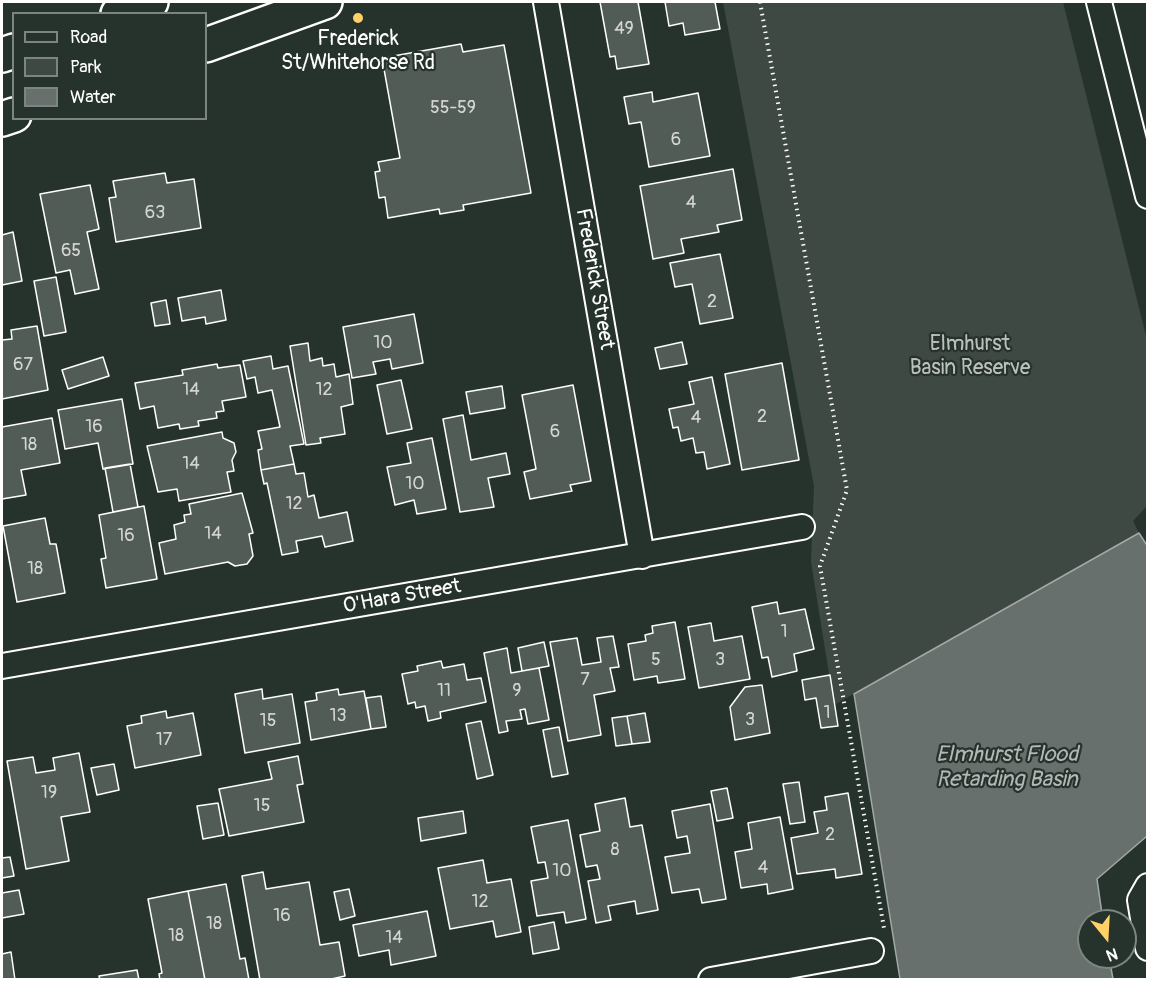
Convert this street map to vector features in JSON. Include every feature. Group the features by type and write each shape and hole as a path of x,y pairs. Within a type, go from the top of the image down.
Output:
{"main road":[{"path":"124,12 151,2"},
{"path":"207,45 325,2"}],"street":[{"name":"Frederick Street","path":"546,2 642,556"},
{"path":"1099,2 1148,196"},
{"name":"O'Hara Street","path":"2,666 802,527"},
{"path":"1148,886 1140,900 1148,948"},
{"path":"711,980 878,944"}],"path":[{"path":"760,2 847,490 820,566 878,944"}],"green space":[{"name":"Elmhurst Basin Reserve","path":"723,2 1063,2 1147,340 1148,505 1133,521 1139,533 834,705 811,562 814,486"}],"water":[{"name":"Elmhurst Flood Retarding Basin","path":"1139,533 1148,547 1147,836 1097,879 1101,909 1077,909 1077,969 1111,969 1113,979 900,979 854,694"}],"building":[{"path":"600,2 638,2 649,64 617,69 615,56 610,57"},
{"path":"665,2 715,2 720,29 685,35 683,23 669,26"},
{"path":"461,44 463,52 504,45 531,193 463,205 464,210 440,214 439,209 388,218 385,197 379,198 375,172 380,171 378,162 400,158 382,58"},
{"path":"652,92 653,102 698,93 710,156 649,167 641,122 629,124 624,97"},
{"path":"733,169 742,220 717,225 719,232 681,239 684,253 653,259 640,186"},
{"path":"165,173 167,183 194,179 201,228 116,242 109,198 116,197 113,181"},
{"path":"90,185 99,229 87,232 99,289 75,294 70,270 56,273 40,194"},
{"path":"13,232 22,281 2,285 2,235"},
{"path":"720,254 733,318 700,324 692,284 675,287 670,263"},
{"path":"56,277 66,332 44,336 34,281"},
{"path":"221,290 226,320 206,324 205,317 182,321 178,298"},
{"path":"166,300 170,324 155,326 151,303"},
{"path":"414,314 423,363 392,369 390,359 373,362 376,374 352,378 343,327"},
{"path":"37,326 48,390 2,399 2,340 12,339 11,330"},
{"path":"682,342 687,364 660,369 655,348"},
{"path":"308,343 310,361 322,358 323,366 334,364 336,377 349,374 353,404 341,407 345,434 320,438 321,443 306,445 290,346"},
{"path":"271,356 273,369 288,366 304,444 290,446 294,464 261,470 258,450 262,449 258,431 280,427 272,390 258,393 255,377 247,379 243,361"},
{"path":"103,357 109,376 68,389 62,370"},
{"path":"782,363 799,460 742,470 725,374"},
{"path":"217,364 218,368 240,365 246,397 222,401 224,411 216,412 217,418 198,421 199,426 180,429 179,424 158,428 154,406 140,409 135,383 183,375 182,370"},
{"path":"712,377 730,464 707,469 704,452 696,453 693,438 681,441 678,427 673,428 669,409 694,404 689,382"},
{"path":"401,380 412,429 387,434 377,385"},
{"path":"573,385 591,481 570,485 572,491 530,499 524,472 536,469 522,395"},
{"path":"502,386 505,408 470,414 466,392"},
{"path":"122,399 133,464 103,469 98,443 65,449 58,410"},
{"path":"463,415 471,460 506,453 510,474 488,478 494,507 460,512 443,419"},
{"path":"52,418 60,463 21,470 26,495 2,499 2,427"},
{"path":"222,432 223,438 234,443 236,452 232,460 234,471 227,472 231,492 179,501 177,489 158,492 147,446"},
{"path":"432,438 446,509 417,514 414,500 395,505 387,467 411,463 407,443"},
{"path":"130,464 138,507 113,512 105,468"},
{"path":"294,464 296,474 304,473 308,497 314,495 319,518 347,512 353,541 325,547 322,536 296,541 298,552 282,555 267,483 264,484 261,470"},
{"path":"242,493 253,533 249,534 253,556 247,564 235,566 228,562 165,574 159,543 176,539 174,525 185,522 184,515 191,514 189,504"},
{"path":"144,506 157,579 106,588 101,559 106,558 99,515"},
{"path":"45,518 50,544 56,544 65,593 17,602 3,526"},
{"path":"777,602 779,614 805,609 814,649 794,654 797,671 772,677 768,657 762,658 752,607"},
{"path":"675,622 685,679 658,683 657,676 634,680 628,644 646,641 645,635 653,633 652,626"},
{"path":"711,623 714,641 742,636 750,679 699,688 688,627"},
{"path":"613,636 619,667 610,668 615,691 594,695 601,735 568,741 550,642 577,638 582,665 601,662 597,638"},
{"path":"544,642 549,666 522,671 518,648"},
{"path":"507,648 511,673 539,668 549,720 528,724 525,709 520,710 522,719 506,721 508,731 499,733 484,653"},
{"path":"441,661 443,668 464,664 467,680 481,678 486,702 440,712 441,718 428,721 425,706 416,708 415,702 408,704 402,674 418,671 417,666"},
{"path":"830,675 838,726 821,728 816,698 805,700 802,680"},
{"path":"762,685 770,733 735,740 730,707 745,687"},
{"path":"262,689 263,699 292,694 300,743 245,753 235,694"},
{"path":"338,689 339,695 364,691 371,729 311,740 305,702 317,700 316,693"},
{"path":"381,696 386,727 371,729 366,698"},
{"path":"166,711 167,718 193,713 201,755 135,768 127,726 142,723 141,716"},
{"path":"645,713 650,742 632,744 627,716"},
{"path":"627,716 632,744 616,746 612,718"},
{"path":"481,721 493,775 477,779 466,724"},
{"path":"559,727 568,774 552,777 543,730"},
{"path":"79,753 90,812 61,817 69,861 26,869 7,761 33,757 36,773 55,770 53,758"},
{"path":"298,756 303,784 297,785 304,822 229,836 219,789 272,779 268,762"},
{"path":"114,764 119,790 97,795 91,768"},
{"path":"799,782 805,822 790,824 783,784"},
{"path":"727,788 733,818 717,821 711,791"},
{"path":"848,793 862,874 836,878 835,869 797,874 791,838 818,833 814,812 827,810 825,797"},
{"path":"625,798 630,827 642,825 658,910 637,914 635,901 608,906 611,920 596,923 588,881 600,879 597,865 586,867 580,835 600,831 595,804"},
{"path":"218,803 224,835 203,839 197,806"},
{"path":"710,804 726,899 702,903 699,889 672,893 665,857 690,853 687,836 677,838 672,811"},
{"path":"463,811 466,833 421,841 418,818"},
{"path":"780,817 793,889 768,894 767,884 741,888 735,852 752,849 748,823"},
{"path":"568,820 586,919 566,923 564,912 537,916 531,881 548,878 545,862 538,863 531,827"},
{"path":"10,857 14,876 2,878 2,858"},
{"path":"483,860 487,883 511,879 521,932 496,937 493,921 450,929 438,868"},
{"path":"263,872 266,889 309,882 320,945 339,942 345,976 327,980 260,980 242,876"},
{"path":"226,884 240,959 245,958 249,980 205,980 188,891"},
{"path":"349,889 355,916 340,920 334,892"},
{"path":"19,890 24,914 2,918 2,893"},
{"path":"188,891 205,980 160,980 159,974 162,973 148,899"},
{"path":"427,911 436,956 391,965 389,950 359,956 353,925"},
{"path":"554,922 559,949 533,954 529,927"},
{"path":"11,952 15,980 2,980 2,954"},
{"path":"137,970 139,980 100,980 99,976"}],"place":[{"name":"Frederick St/Whitehorse Rd","path":"358,18"}]}
